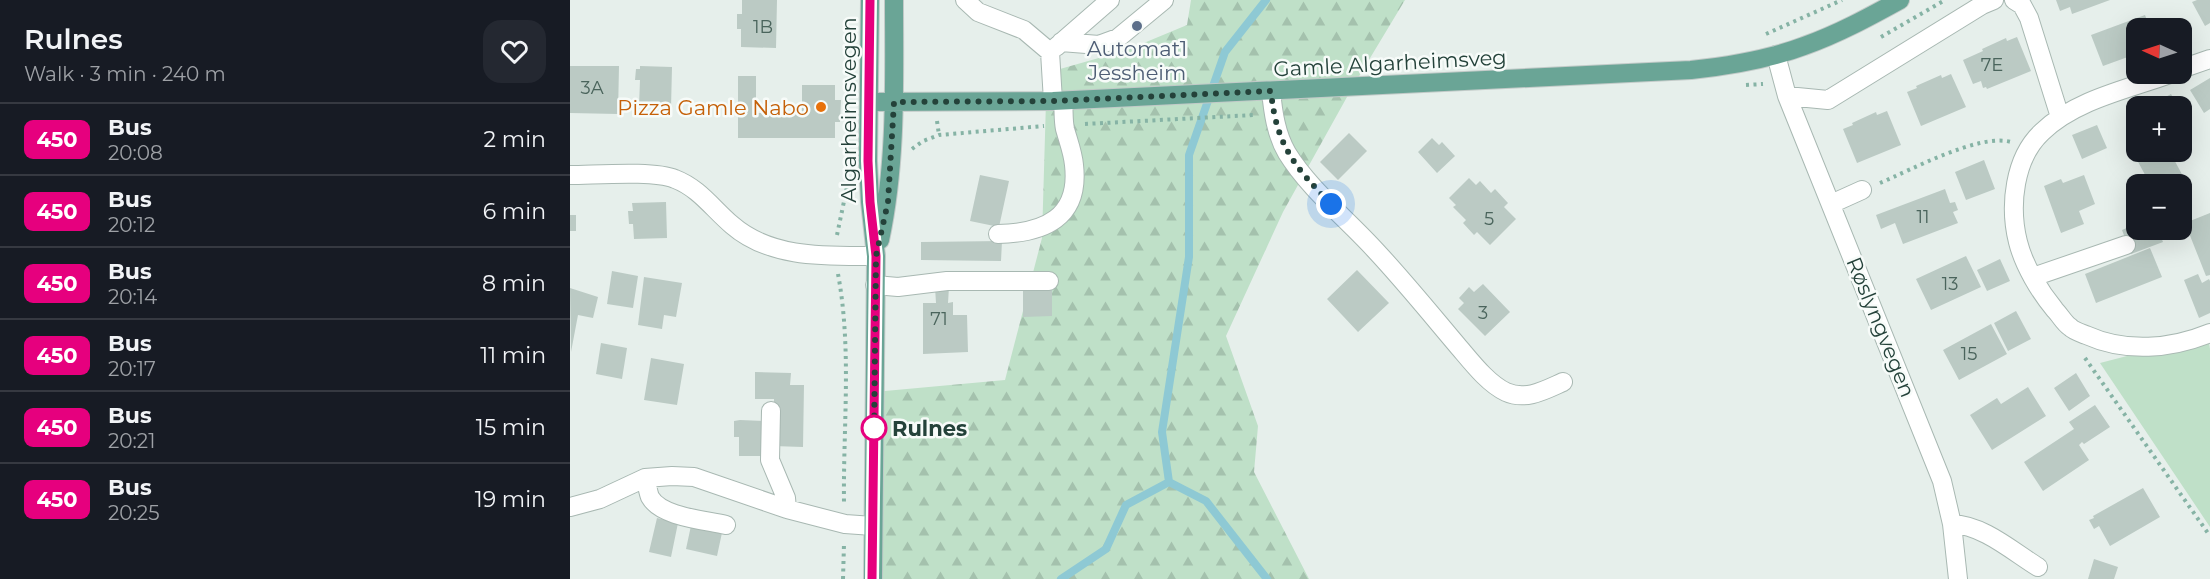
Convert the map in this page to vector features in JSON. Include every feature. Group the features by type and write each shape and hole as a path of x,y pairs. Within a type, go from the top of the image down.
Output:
{"main road":[{"name":"Algarheimsvegen","path":"870,0 868,161 876,256 873,579"},
{"name":"Algarheimsvegen","path":"876,256 888,202 894,102 894,0"},
{"name":"Gamle Algarheimsveg","path":"870,102 1058,101 1691,70 1727,66 1776,55 1830,36 1900,0"}],"street":[{"path":"965,0 978,12 1024,30 1056,47 1099,45 1118,38 1164,0"},
{"path":"1056,47 1110,0"},
{"path":"1786,88 1828,100 1982,5 1994,0"},
{"path":"2014,0 2022,5 2030,18 2060,117"},
{"path":"998,234 1021,234 1056,220 1064,211 1074,189 1074,164 1058,101 1056,47"},
{"name":"Røslyngvegen","path":"1776,55 1786,88 1831,204 1939,472 1952,524 1958,579"},
{"path":"2192,65 2210,59"},
{"path":"2142,84 2097,100 2060,117 2029,147 2017,176 2015,222 2018,244 2033,277 2047,300 2070,328 2117,346 2141,348 2184,342 2210,333"},
{"path":"1271,91 1273,114 1286,151 1303,174 1377,252 1469,359 1492,382 1507,392 1526,395 1539,393 1563,381"},
{"path":"570,175 627,174 673,177 688,184 732,226 755,241 776,249 802,254 876,256"},
{"path":"1831,204 1862,190"},
{"path":"2033,277 2126,245"},
{"path":"875,285 898,287 947,281 1049,281"},
{"path":"771,411 770,460 786,498 787,509"},
{"path":"570,507 600,499 645,478 693,477 787,509 845,524 873,526"},
{"path":"645,478 650,497 660,508 672,513 726,525"},
{"path":"1952,524 1975,529 2037,567"}],"path":[{"path":"1740,86 1786,88"},
{"path":"906,154 923,141 939,135 1065,125 1273,114"},
{"path":"936,120 939,135"},
{"path":"1862,190 1975,143 2002,139 2029,147"},
{"path":"838,271 842,293 845,349 843,579"},
{"path":"2070,328 2088,364 2210,536"}],"green space":[{"path":"1191,0 1405,0 1352,88 1283,212 1226,336 1258,426 1254,472 1309,579 872,579 874,392 1005,380 1042,238 1046,101 1060,69 1127,50 1187,25"},
{"path":"2209,343 2210,527 2100,363 2127,356 2178,353"}],"building":[{"path":"742,0 777,0 776,48 741,47 741,29 737,29 737,14 742,14"},
{"path":"2056,0 2110,0 2072,14 2070,7 2060,11"},
{"path":"2210,0 2210,23 2205,26 2192,2"},
{"path":"2126,22 2126,58 2103,66 2091,35"},
{"path":"2017,37 2031,71 1987,89 1983,88 1981,81 1973,84 1963,60 2006,38 2007,41"},
{"path":"570,66 619,66 618,114 570,113"},
{"path":"640,66 672,67 671,108 639,107 640,80 635,80 636,69 640,69"},
{"path":"1951,74 1966,107 1921,126 1907,92 1941,75 1942,78"},
{"name":"Pizza Gamle Nabo","path":"738,76 756,76 756,113 802,113 802,85 835,85 835,100 841,100 840,122 835,122 835,138 738,138"},
{"path":"2210,78 2210,109 2204,113 2190,90"},
{"path":"1887,111 1901,145 1857,163 1843,129 1876,112 1877,115"},
{"path":"2097,125 2107,148 2082,159 2072,135"},
{"path":"1349,133 1367,151 1338,180 1320,162"},
{"path":"1432,138 1439,145 1442,142 1455,156 1437,173 1418,152"},
{"path":"1984,160 1995,189 1966,200 1955,172"},
{"path":"2138,162 2175,162 2182,174 2145,174"},
{"path":"980,175 1009,181 999,227 970,221"},
{"path":"2084,175 2095,204 2079,211 2084,224 2061,233 2044,186 2061,179 2063,183"},
{"path":"1469,178 1476,185 1480,181 1491,193 1495,189 1508,203 1504,207 1516,219 1490,245 1477,232 1474,235 1463,223 1466,220 1453,207 1456,205 1449,198"},
{"path":"1945,189 1950,203 1955,202 1958,210 1953,212 1958,223 1903,244 1895,223 1881,229 1876,215"},
{"path":"666,202 667,238 634,239 633,224 629,224 628,211 633,211 632,203"},
{"path":"2210,213 2210,275 2206,276 2192,240 2192,220"},
{"path":"570,215 576,215 576,231 570,231"},
{"path":"2126,228 2126,240 2162,240 2163,242 2131,254 2122,230"},
{"path":"1002,241 1001,261 921,260 921,242"},
{"path":"2150,248 2162,277 2096,303 2085,274"},
{"path":"1966,256 1981,287 1931,310 1916,279"},
{"path":"2000,259 2010,281 1987,291 1977,270"},
{"path":"1357,270 1389,303 1358,332 1327,299"},
{"path":"612,271 638,276 633,308 607,304"},
{"path":"2198,274 2202,283 2209,279 2210,281 2210,313 2199,318 2184,280"},
{"path":"644,277 682,283 676,317 664,315 662,329 638,325"},
{"path":"1483,284 1510,312 1485,336 1458,309 1464,303 1459,298 1469,287 1474,292"},
{"path":"935,287 949,287 948,303 953,302 953,315 967,315 968,352 923,354 923,303 936,303"},
{"path":"570,288 598,297 593,318 578,315 571,352"},
{"path":"1052,288 1052,316 1023,317 1023,289"},
{"path":"2016,311 2031,339 2008,351 1994,323"},
{"path":"1991,324 2007,354 1959,380 1943,350"},
{"path":"601,343 627,348 622,379 596,374"},
{"path":"651,358 684,364 677,405 644,400"},
{"path":"755,372 791,373 790,385 804,385 803,447 773,446 774,399 755,399"},
{"path":"2076,373 2090,396 2069,411 2054,388"},
{"path":"2028,387 2046,416 1992,450 1970,415 1997,398 2001,404"},
{"path":"2095,405 2110,427 2079,445 2089,460 2043,491 2024,462 2074,429 2069,422"},
{"path":"734,421 766,421 765,456 739,456 739,437 734,437"},
{"path":"2143,488 2160,517 2110,546 2099,526 2094,529 2089,520"},
{"path":"657,518 678,523 671,557 649,552"},
{"path":"692,521 723,528 717,556 686,549"},
{"path":"2094,559 2118,567 2114,579 2088,579"}],"waterway":[{"path":"1169,482 1162,432 1189,257 1189,155 1225,52 1266,0"},
{"path":"1169,482 1206,501 1267,579"},
{"path":"1061,579 1106,549 1126,505 1169,482"}],"bus line":[{"name":"450","path":"870,0 868,161 876,256 872,579"}],"place":[{"name":"Automat1 Jessheim","path":"1137,26"},
{"name":"Pizza Gamle Nabo","path":"821,107"},
{"name":"Rulnes","path":"874,428"}],"route":[{"path":"874,428 874,438 876,256 888,202 894,102 1053,101 1271,91 1273,114 1286,151 1299,170 1331,204"}]}
